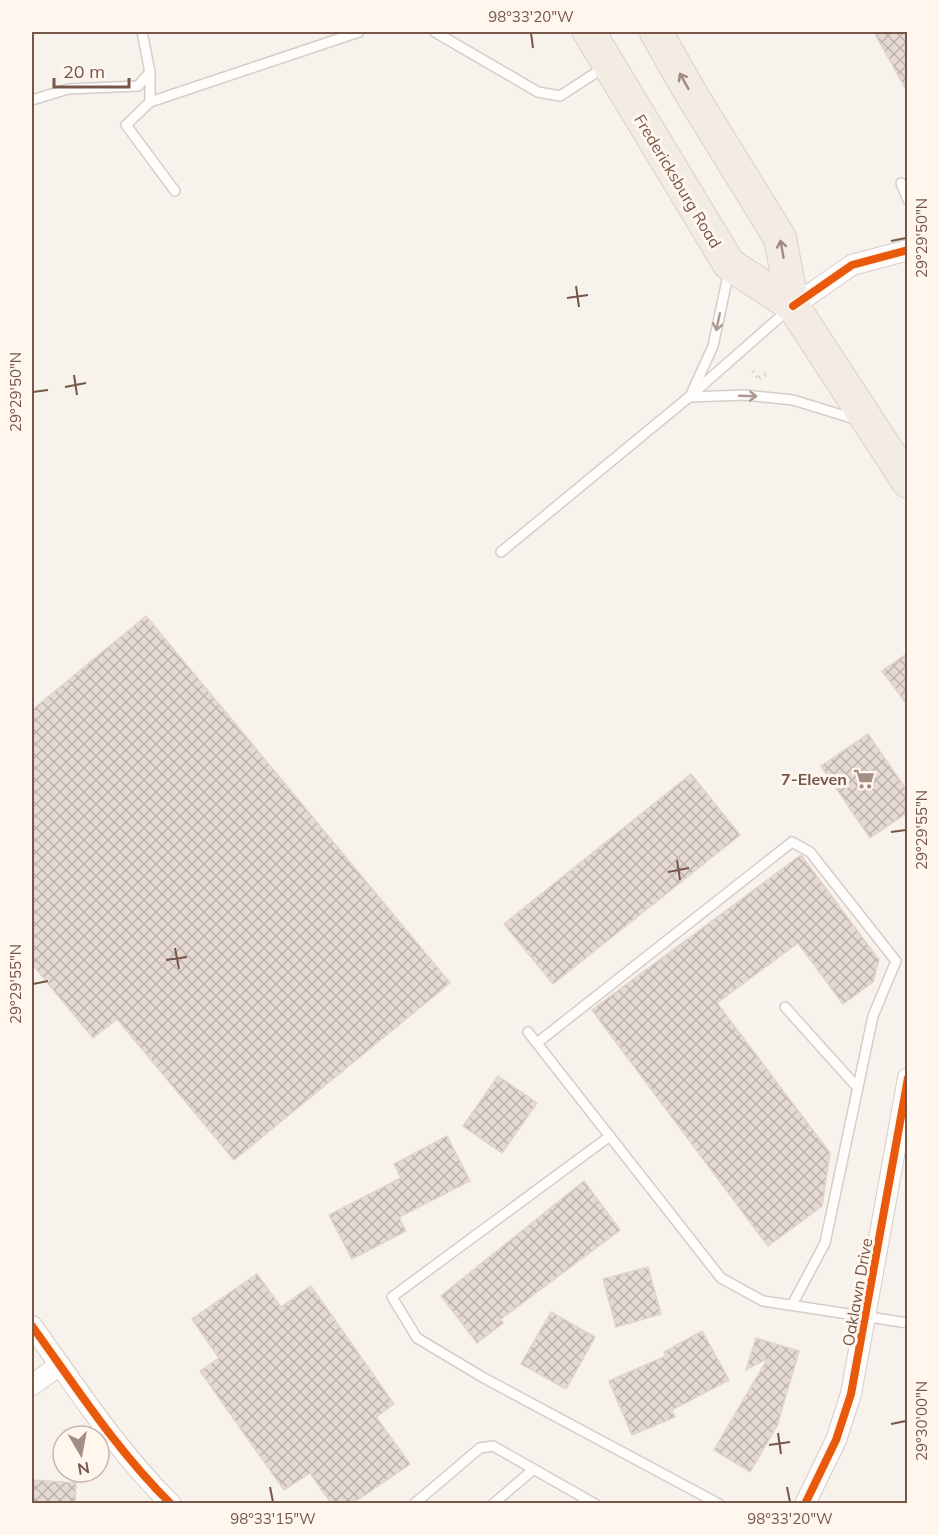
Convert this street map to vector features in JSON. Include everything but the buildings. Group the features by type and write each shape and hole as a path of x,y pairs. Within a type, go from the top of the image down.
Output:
{"main road":[{"name":"Fredericksburg Road","path":"589,32 729,264 793,306"},
{"name":"Fredericksburg Road","path":"656,32 690,92 780,238 793,306 908,482"}],"street":[{"path":"793,306 852,265 908,250"},
{"name":"Oaklawn Drive","path":"805,1503 836,1440 851,1394 908,1078"},
{"path":"32,1326 112,1438 147,1480 171,1503"},
{"path":"32,1385 60,1365"}],"lane":[{"path":"142,32 150,72 150,102"},
{"path":"175,191 126,126 150,102 359,32"},
{"path":"435,32 538,92 560,96 608,64"},
{"path":"32,100 68,88 138,86 150,72"},
{"path":"901,183 908,200"},
{"path":"689,397 713,346 729,280 729,264"},
{"path":"501,552 689,397 793,306"},
{"path":"689,397 745,395 793,400 868,423"},
{"path":"537,1043 792,842 810,852 896,961 873,1016 825,1243 792,1305"},
{"path":"785,1006 857,1087"},
{"path":"528,1032 721,1278 763,1301 908,1323"},
{"path":"610,1136 392,1297 417,1338 484,1378 719,1503"},
{"path":"414,1503 480,1448 493,1446 596,1503"},
{"path":"493,1503 534,1469"}],"path":[{"path":"753,371 758,379"}],"cycle path":[{"path":"793,306 852,265 908,250"},
{"path":"805,1504 836,1440 851,1394 908,1078"},
{"path":"32,1326 115,1440 151,1484 171,1504"}],"place":[{"name":"7-Eleven","path":"864,779"}]}
